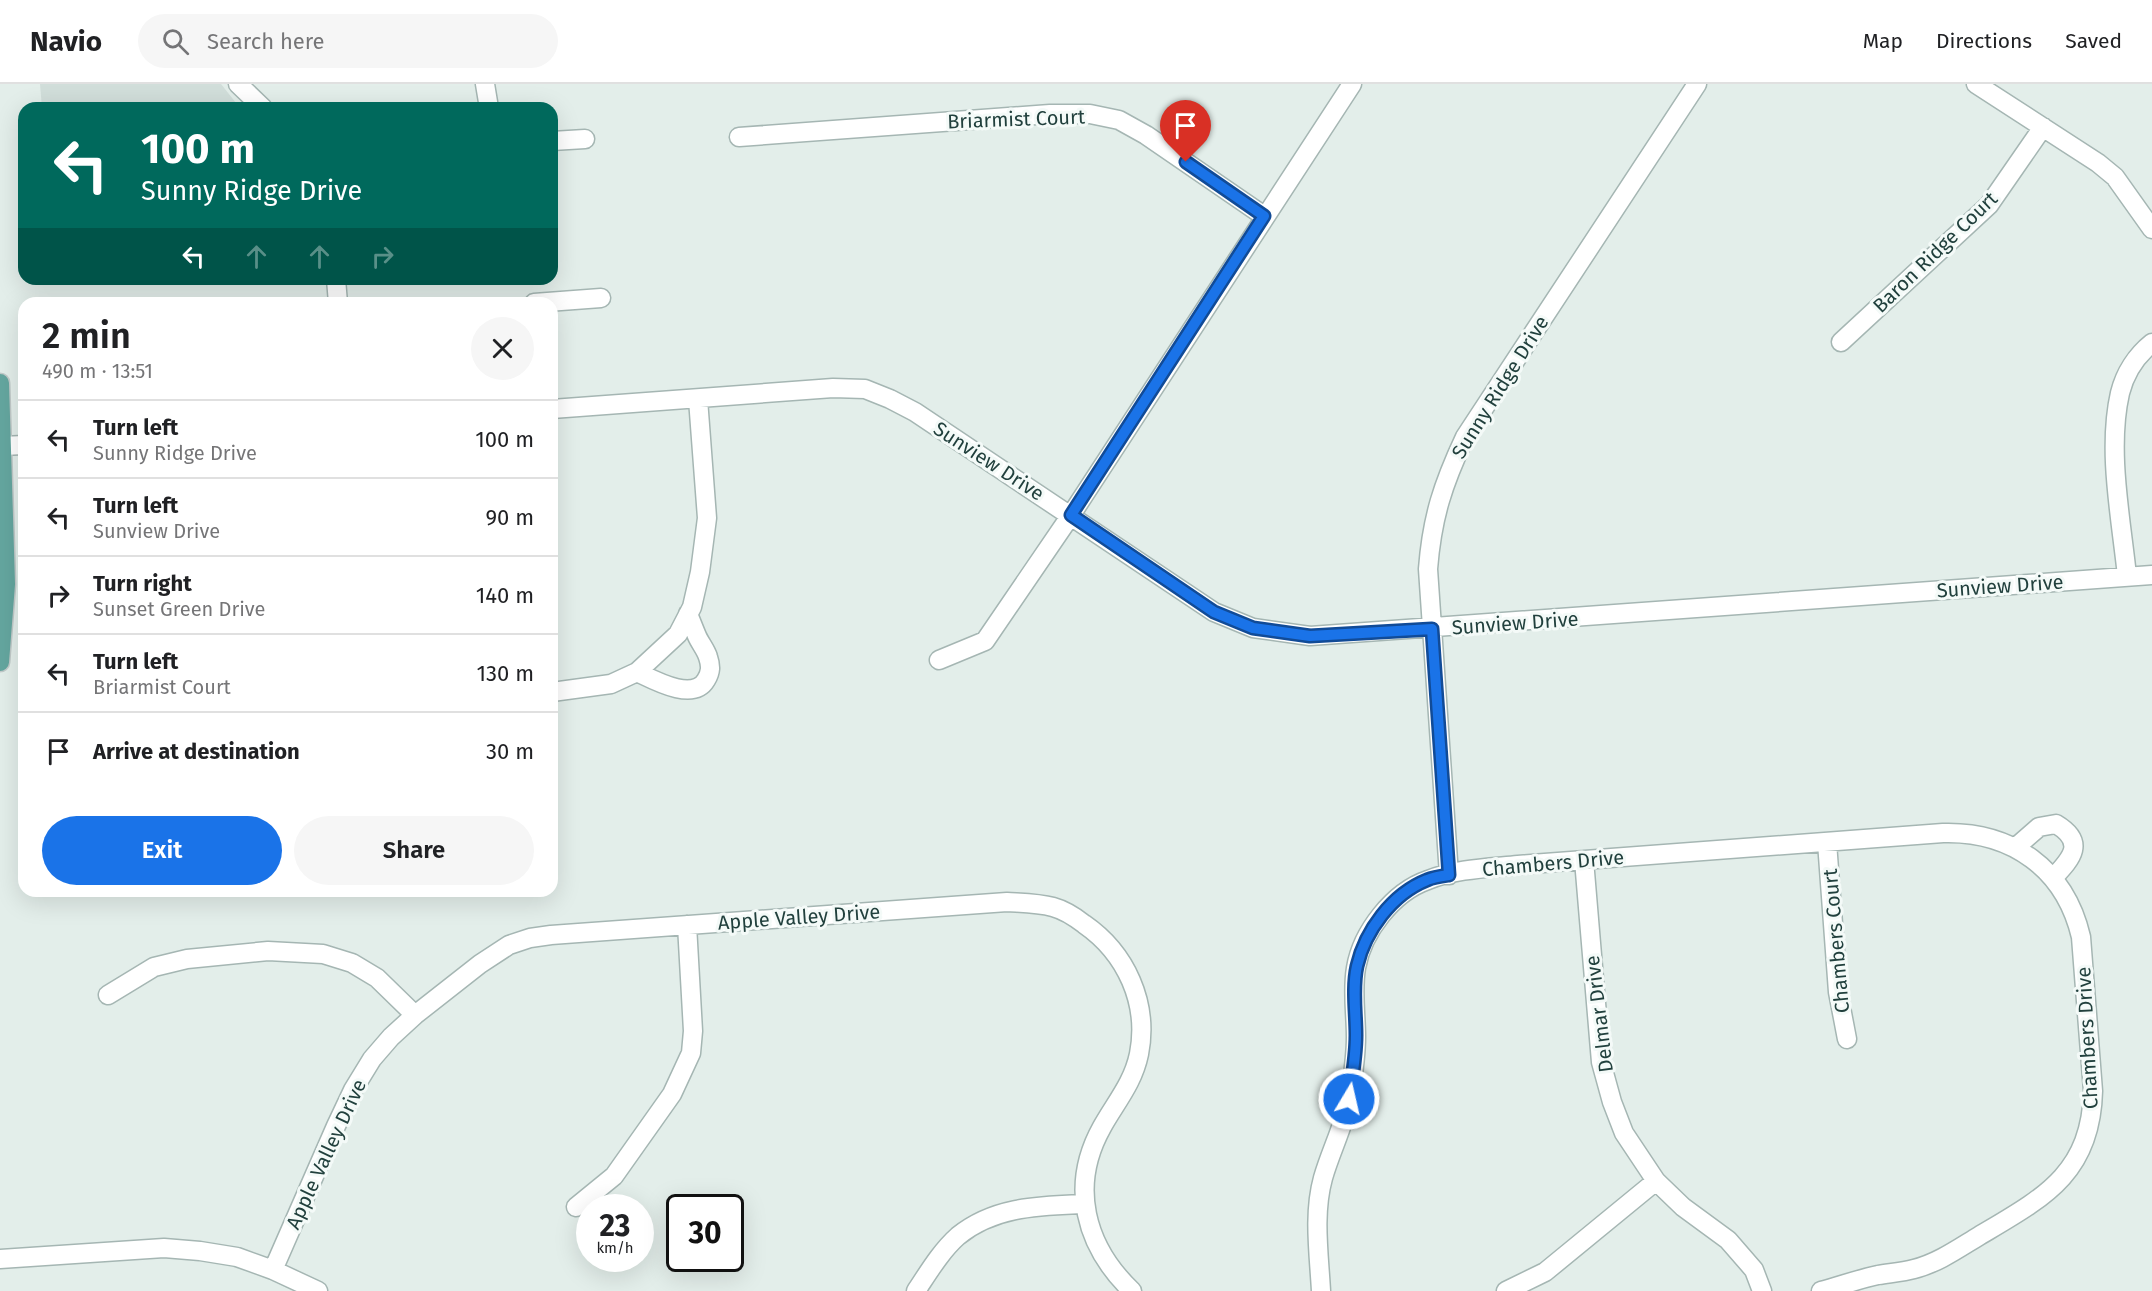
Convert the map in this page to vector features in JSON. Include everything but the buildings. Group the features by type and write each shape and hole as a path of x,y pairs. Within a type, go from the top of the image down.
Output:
{"main road":[{"path":"0,383 3,584 0,662"}],"street":[{"path":"238,84 257,102"},
{"path":"485,84 488,102"},
{"path":"939,660 985,641 1071,515 1352,84"},
{"name":"Sunny Ridge Drive","path":"1449,875 1428,569 1430,541 1446,478 1465,437 1697,84"},
{"path":"1976,84 2098,163 2115,177 2152,229"},
{"name":"Briarmist Court","path":"739,137 1050,114 1090,114 1119,120 1146,135 1264,216"},
{"name":"Baron Ridge Court","path":"1841,342 1989,205 2043,127"},
{"path":"558,141 585,139"},
{"path":"558,301 601,298"},
{"path":"2127,576 2114,445 2121,391 2129,371 2141,352 2152,343"},
{"name":"Sunview Drive","path":"558,409 833,387 865,389 915,412 1214,612 1253,628 1310,636 1432,629 2152,575"},
{"path":"558,691 611,684 637,672 678,634 692,607 700,572 707,518 698,399"},
{"path":"2,446 18,445"},
{"path":"637,672 660,684 678,688 696,689 703,684 710,672 708,655 688,614"},
{"path":"2015,848 2039,827 2056,824 2065,829 2073,846 2072,858 2054,877"},
{"name":"Chambers Drive","path":"1322,1291 1317,1223 1319,1200 1323,1178 1349,1099 1356,1038 1354,991 1356,967 1373,927 1389,906 1406,891 1428,880 1483,868 1963,832 2015,848 2054,877 2065,893 2076,917 2081,937 2093,1091 2093,1115 2086,1138 2073,1165 2053,1189 2028,1208 1938,1260 1915,1269 1876,1275 1821,1291"},
{"name":"Chambers Court","path":"1827,842 1838,992 1847,1039"},
{"name":"Delmar Drive","path":"1584,860 1601,1062 1612,1102 1624,1133 1656,1180 1683,1207 1728,1240 1754,1270 1762,1291"},
{"name":"Apple Valley Drive","path":"273,1270 353,1090 372,1059 415,1015 480,964 509,945 530,938 551,935 1007,902 1054,907 1071,915 1100,935 1128,972 1137,997 1141,1015 1139,1054 1131,1079 1094,1142 1089,1160 1085,1204 1095,1243 1106,1263 1132,1291"},
{"path":"592,1194 614,1176 672,1094 691,1053 693,1031 687,925"},
{"path":"108,995 154,967 187,959 268,951 323,954 352,963 377,978 415,1015"},
{"path":"1506,1291 1545,1272 1656,1180"},
{"path":"916,1291 951,1243 976,1223 1002,1212 1028,1206 1085,1204"},
{"path":"0,1259 164,1248 237,1257 273,1270 318,1291"}],"shaded area":[{"path":"40,84 221,84 235,102 42,102"}],"route":[{"path":"1186,162 1264,216 1071,515 1214,612 1253,628 1310,636 1432,629 1449,875 1428,880 1406,891 1389,906 1373,927 1362,950 1356,967 1354,991 1356,1038 1349,1099"}]}
